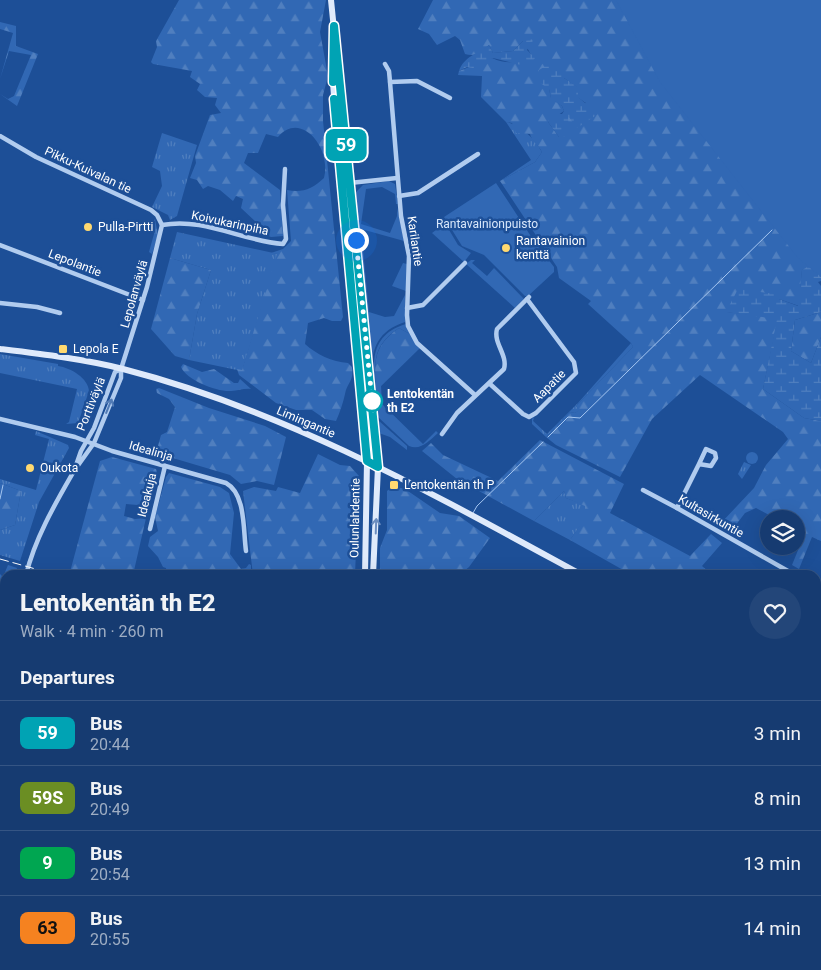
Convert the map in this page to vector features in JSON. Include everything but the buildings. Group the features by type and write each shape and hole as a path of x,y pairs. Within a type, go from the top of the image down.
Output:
{"main road":[{"path":"331,0 334,26"},
{"name":"Oulunlahdentie","path":"334,26 378,467 373,570"},
{"name":"Oulunlahdentie","path":"334,26 333,82 340,184 355,321 367,461 365,570"},
{"name":"Limingantie","path":"0,350 34,353 121,369 208,394 367,461 573,570"}],"street":[{"name":"Karilantie","path":"385,64 389,71 401,216 409,256 408,326 415,340 475,395"},
{"path":"390,82 417,81 450,98"},
{"name":"Pikku-Kuivalan tie","path":"0,136 36,157 151,210 157,215 162,225"},
{"path":"399,196 418,193 478,154"},
{"name":"Koivukarinpiha","path":"162,225 194,224 283,244 286,238 283,205 286,169"},
{"path":"340,184 397,178"},
{"name":"Lepolanväylä","path":"121,369 143,300 162,225"},
{"name":"Lepolantie","path":"0,245 143,300"},
{"path":"407,308 423,305 465,263"},
{"name":"Aapatie","path":"528,298 574,362 576,373 536,413 529,417 523,414 490,384 506,366 496,336 497,329 528,298"},
{"path":"0,303 36,307 60,313"},
{"name":"Porttiväylä","path":"74,471 115,372 121,369"},
{"name":"Porttiväylä","path":"27,570 51,510 74,471 94,443 120,378 121,369"},
{"path":"442,434 454,416 475,395 490,384"},
{"name":"Idealinja","path":"0,419 94,443 112,451 232,486 239,498 246,551"},
{"path":"678,508 699,464"},
{"name":"Ideakuja","path":"150,529 165,466"},
{"name":"Kultasirkuntie","path":"643,490 786,570"}],"green space":[{"path":"179,0 326,0 320,32 328,76 323,95 323,121 343,317 341,321 332,321 324,318 308,323 305,344 325,357 348,363 352,367 351,379 336,421 325,419 312,410 296,410 276,403 239,375 237,369 242,370 277,254 271,253 283,249 291,241 287,190 298,191 307,189 324,178 325,166 319,144 304,130 296,128 287,130 278,137 266,134 258,153 248,153 244,163 280,190 283,236 271,237 259,232 257,223 241,208 243,199 236,196 233,201 220,190 208,186 203,189 197,180 190,178 196,163 195,156 210,115 221,113 215,105 217,98 205,97 197,90 200,84 190,77 192,71 153,64 151,62 157,47 156,41"},
{"path":"433,0 666,0 821,263 802,270 799,306 779,299 727,312 778,318 763,389 804,418 821,421 821,541 812,537 805,554 805,510 760,510 756,508 745,513 732,530 721,523 754,488 766,465 788,439 783,432 700,375 652,419 620,477 556,445 546,437 570,412 575,413 579,410 576,406 633,347 631,343 588,304 591,301 559,278 557,267 500,181 535,162 542,152 530,134 516,133 512,123 506,122 481,97 482,76 458,75 459,71 492,58 503,62 512,62 532,56 523,41 513,51 493,53 489,45 478,53 469,55 465,54 460,40 455,36 437,45 429,34 418,29","holes":["564,78 577,87 577,97 586,103 568,115 559,137 548,122 564,111 562,106 551,98 549,89"]},
{"path":"616,0 821,0 821,277 798,258 660,82"},
{"path":"0,22 16,26 16,46 38,54 17,106 0,94 8,99 14,96 31,55 9,51 0,79 13,33 0,29"},
{"path":"534,39 527,50 535,58 530,64 526,61 521,65 493,58 482,63 479,69 467,67 459,71 464,62 489,45 493,53 513,51 523,41"},
{"path":"552,62 564,69 564,78 578,87 578,97 598,114 577,128 568,116 569,131 564,137 559,137 548,122 551,114 562,114 564,111 562,106 551,99 549,89 537,81 539,70"},
{"path":"506,122 517,126 527,133 542,152 535,162 500,181 531,160"},
{"path":"162,133 197,145 177,216 170,220 168,215 152,207 162,186 160,171 152,167"},
{"path":"389,181 395,184 398,204 396,204 395,194 382,187 366,189 361,224 390,233 397,216 397,208 404,241 361,229 369,312 385,317 394,316 405,295 405,322 386,332 376,345 372,363 372,383 356,221 356,192 363,185"},
{"name":"Rantavainionpuisto","path":"496,183 534,241 554,267 554,272 528,296 525,296 484,255 462,246 444,217"},
{"path":"442,218 458,245 471,253 464,262 432,233 444,224"},
{"path":"155,219 158,235 152,254 149,252 154,234 153,222"},
{"path":"177,232 278,254 242,371 189,360 197,314 211,270 170,258"},
{"path":"170,258 211,270 197,314 189,360 175,356 151,329"},
{"path":"471,260 475,260 472,263 487,276 494,268 524,299 515,308 466,264"},
{"path":"818,261 821,263 821,281 818,282 821,286 821,312 795,320 791,351 811,363 821,337 821,421 804,418 763,389 777,319 726,312 738,289 775,294 779,299 798,306 802,270"},
{"path":"403,263 407,264 406,291 392,286"},
{"path":"821,312 821,337 811,363 791,351 795,320"},
{"path":"406,324 410,334 399,328 384,341 377,354 375,370 376,390 381,385 382,404 423,444 436,431 438,433 425,444 417,447 409,446 378,417 374,371 374,359 377,348 383,338 392,330"},
{"path":"399,328 410,334 420,348 376,391 375,371 377,355 384,341"},
{"path":"631,343 633,347 576,406 580,410 575,413 570,412 546,437 532,424 534,417 533,421 547,434 578,403"},
{"path":"0,354 58,364 58,366 73,371 82,378 86,382 89,391 78,423 66,424 69,422 77,389 0,373"},
{"path":"183,364 202,372 214,369 234,383 238,383 240,379 251,389 218,390 195,381 184,372 181,367"},
{"path":"159,388 209,408 265,426 286,437 274,485 257,481 241,484 230,475 156,453 161,435 167,432 175,407 169,399 157,393 156,389"},
{"path":"379,421 407,446 407,450 390,437 376,432 376,422"},
{"path":"36,431 68,445 69,448 39,502 20,561 0,555 0,530 15,525 21,491 0,483 0,479 36,490 49,439 35,435"},
{"path":"540,440 624,484 610,513 690,556 711,534 722,543 702,566 706,570 623,570 570,540 585,518 585,506 566,498 564,491 534,521 457,479 422,451 431,443 443,455 498,481"},
{"path":"750,452 754,452 758,458 754,464 750,464 746,460 746,456"},
{"path":"318,454 340,465 350,466 359,476 355,570 252,570 243,491 254,487 276,491 278,487 300,493"},
{"path":"112,457 156,469 158,476 149,506 126,504 124,516 135,519 146,518 134,570 71,570 100,461"},
{"path":"744,462 751,465 742,479 738,474"},
{"path":"169,473 220,487 229,493 234,513 230,554 241,569 246,568 249,564 251,565 251,570 166,570 163,567 158,557 148,546 150,537 158,531 155,517 166,477"},
{"path":"0,483 21,491 15,525 0,530"},
{"path":"393,486 405,489 440,513 459,516 490,538 465,570 380,570 380,548 387,530 387,491"},
{"path":"564,491 566,498 585,505 586,518 570,540 534,521"},
{"path":"796,555 805,555 799,569 792,565"},
{"path":"8,565 17,568 16,570 6,570"}],"waterway":[{"path":"548,437 568,417 580,418 772,230"},
{"path":"473,513 477,506 543,442"},
{"path":"0,499 3,485"}],"railway":[{"path":"0,559 39,570"}],"bus line":[{"name":"59","path":"333,82 334,26 378,467 367,461 355,321 340,184 334,99"}],"place":[{"name":"Pulla-Pirtti","path":"88,227"},
{"name":"Rantavainion kenttä","path":"506,248"},
{"name":"Lepola E","path":"63,349"},
{"name":"Lentokentän th E2","path":"372,401"},
{"name":"Oukota","path":"30,468"},
{"name":"Lentokentän th P","path":"394,485"}],"route":[{"path":"356,240 373,410 372,401"}]}
